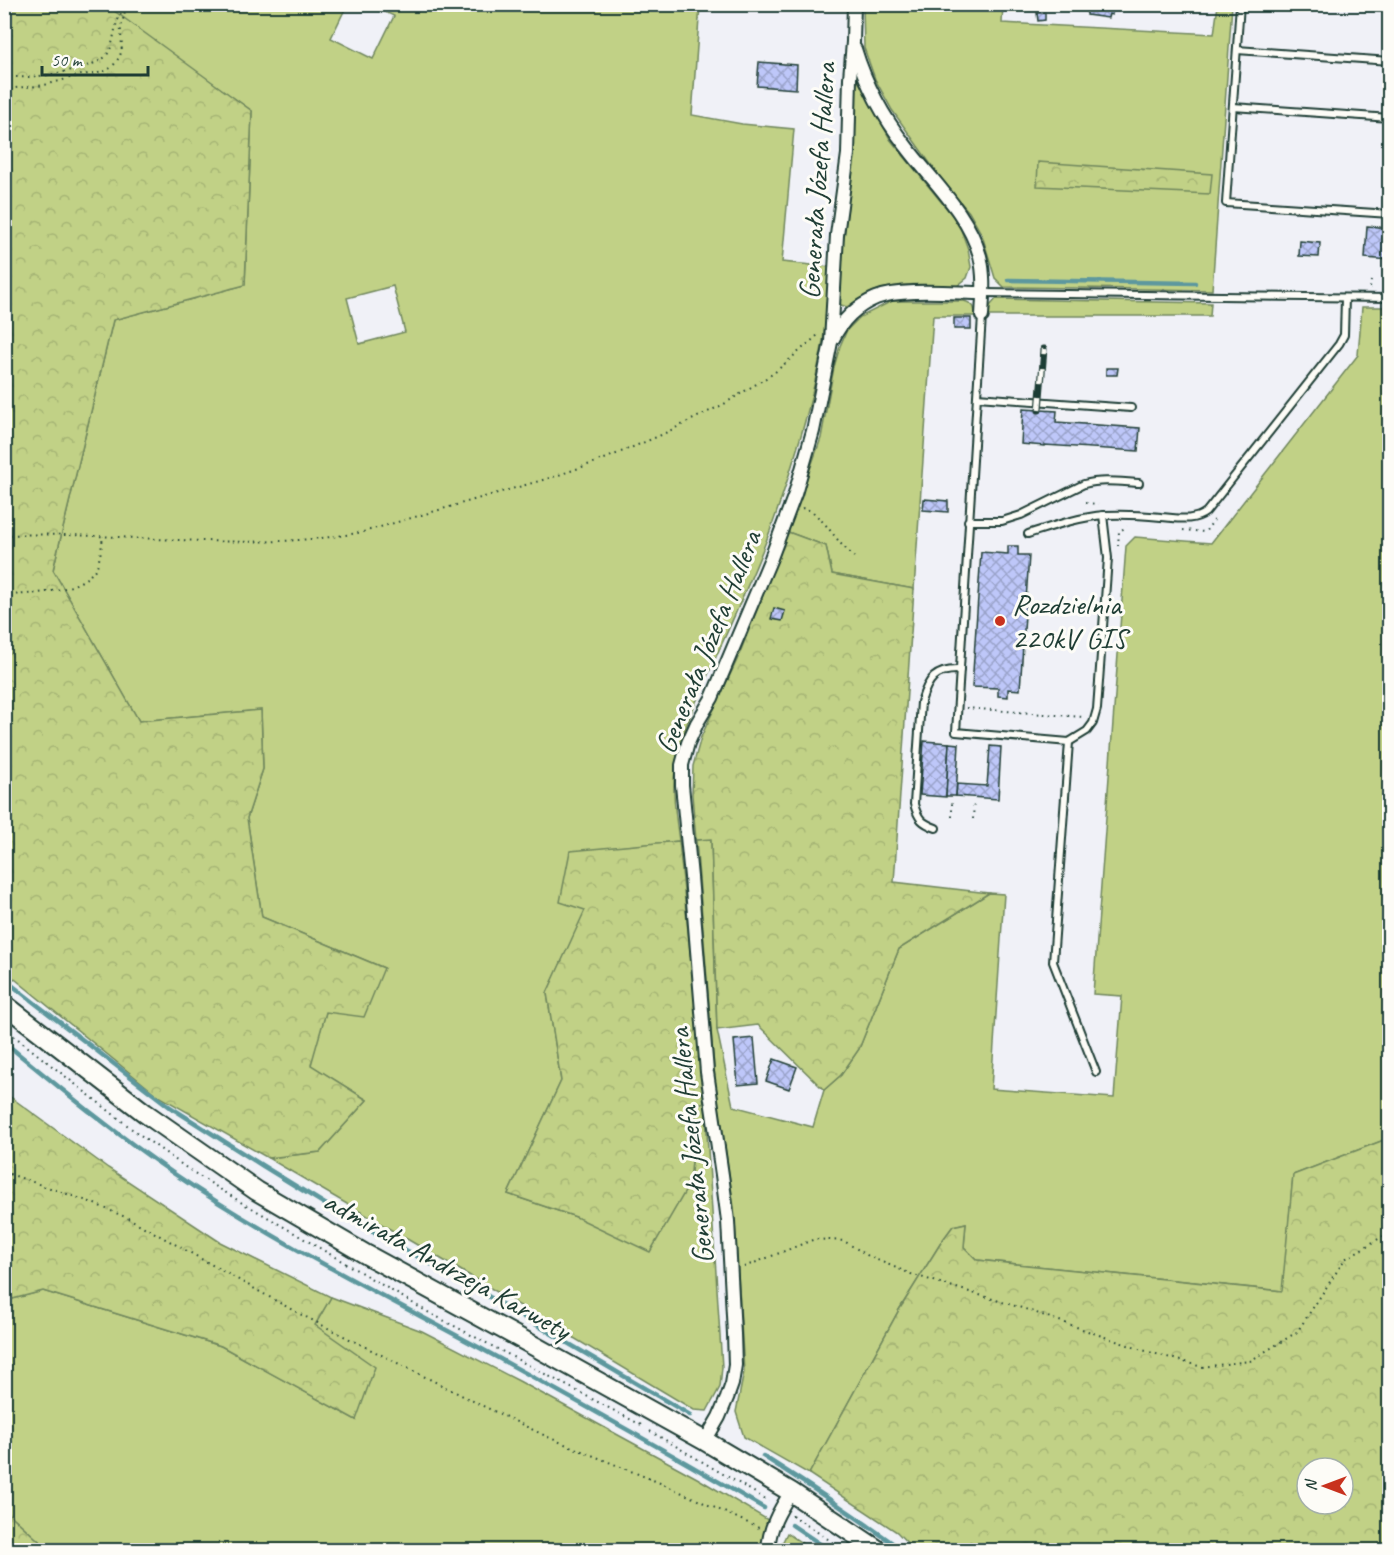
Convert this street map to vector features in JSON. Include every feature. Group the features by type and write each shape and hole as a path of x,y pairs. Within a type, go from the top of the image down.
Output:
{"main road":[{"name":"admirała Andrzeja Karwety","path":"4,1004 145,1113 256,1191 311,1224 705,1441 791,1492 878,1551"}],"street":[{"name":"Generała Józefa Hallera","path":"705,1441 728,1398 735,1365 728,1221 706,1072 682,765 688,743 712,698 758,591 791,504 813,431 831,342 837,235 848,154 854,4"},
{"path":"853,42 862,71 879,106 906,146 963,218 973,237 980,256 983,274 982,316"},
{"path":"831,342 846,318 876,298 896,294 983,293"},
{"path":"768,1551 770,1532 791,1492"}],"lane":[{"path":"1240,4 1226,203 1389,214"},
{"path":"1237,50 1389,61"},
{"path":"1233,107 1389,118"},
{"path":"983,293 1389,298"},
{"path":"1028,534 1103,515 1189,519 1201,516 1339,344 1344,335 1345,298"},
{"path":"982,316 956,732 1069,742 1087,731 1095,718 1097,709 1108,558 1103,515"},
{"path":"976,397 1131,408"},
{"path":"968,521 1002,521 1021,515 1084,484 1110,481 1139,483"},
{"path":"936,828 926,824 917,815 914,804 921,702 925,686 936,674 947,669 960,670"},
{"path":"1069,742 1053,962 1096,1072"}],"path":[{"path":"4,77 28,77 61,72 86,66 105,58 114,41 116,24 125,4"},
{"path":"4,91 16,87 38,86 78,75 95,74 108,70 120,56 125,4"},
{"path":"1354,298 1354,286 1371,288 1371,281"},
{"path":"4,535 103,536 216,541 332,538 363,532 554,477 659,436 724,404 774,374 832,321"},
{"path":"791,504 812,511 854,556"},
{"path":"1183,530 1205,532 1219,513"},
{"path":"1118,556 1119,532 1129,526"},
{"path":"4,594 54,591 82,582 97,567 103,536"},
{"path":"957,708 1095,718"},
{"path":"974,802 974,819"},
{"path":"952,803 952,817"},
{"path":"4,1172 90,1202 130,1219 296,1312 491,1410 550,1438 665,1485 770,1532"},
{"path":"731,1272 815,1239 844,1241 870,1257 911,1274 1025,1309 1139,1349 1202,1367 1250,1361 1297,1332 1345,1259 1389,1232"},
{"path":"961,1551 969,1542 1007,1551"}],"green space":[{"path":"5,4 106,5 252,111 245,285 113,320 53,570 139,721 261,710 263,769 247,818 262,917 384,968 364,1017 326,1012 311,1065 367,1100 320,1152 268,1158 157,1095 5,971"},
{"path":"102,5 347,5 331,38 373,59 394,16 370,5 700,5 692,115 742,124 794,129 782,262 831,267 823,339 805,422 767,539 694,706 680,744 674,787 679,841 570,852 586,910 547,993 561,1081 508,1194 576,1217 690,1183 697,1103 705,1102 722,1367 720,1387 707,1411 694,1410 268,1158 320,1152 367,1100 310,1065 326,1012 384,968 262,917 247,818 263,769 261,710 139,721 53,570 113,320 245,285 252,111","holes":["393,286 405,332 359,344 347,298"]},
{"path":"863,5 1003,5 1002,23 1214,34 1218,5 1232,5 1212,290 1004,287 995,278 982,235 969,212 947,187 892,110 875,79 864,48"},
{"path":"855,76 890,139 952,215 961,230 968,249 971,267 967,278 957,286 925,284 892,287 869,293 847,307 841,305 837,299 852,175"},
{"path":"1038,162 1212,174 1210,194 1037,186"},
{"path":"996,299 1211,303 1210,316 989,316 990,306"},
{"path":"892,301 964,301 973,306 975,313 975,316 933,316 914,589 832,574 826,546 788,532 821,438 834,367 847,330 860,317"},
{"path":"1362,307 1389,307 1389,1138 1293,1175 1283,1291 977,1260 964,1247 966,1223 953,1226 899,1310 809,1474 744,1437 736,1412 744,1372 734,1207 715,1080 696,840 711,839 717,1030 733,1106 813,1127 824,1090 841,1075 859,1049 899,949 989,893 1004,894 991,1089 1114,1098 1122,996 1093,994 1126,546 1135,537 1211,543 1358,355"},
{"path":"788,532 826,546 832,574 914,589 894,882 989,893 899,949 859,1049 841,1075 824,1090 758,1025 717,1030 711,839 696,840 692,795 693,766 701,737 737,660"},
{"path":"679,841 705,1102 697,1104 690,1183 650,1252 576,1217 508,1194 561,1081 547,993 585,910 560,902 570,851"},
{"path":"5,1093 108,1168 220,1242 331,1297 315,1325 375,1367 356,1420 221,1346 43,1291 5,1301"},
{"path":"1389,1138 1389,1550 914,1550 897,1532 809,1474 899,1310 953,1226 966,1223 964,1247 977,1260 1282,1291 1293,1175"},
{"path":"43,1291 221,1346 356,1420 315,1325 331,1297 422,1331 697,1478 768,1520 762,1550 49,1550 5,1510 4,1301"},
{"path":"5,1510 49,1550 5,1550"},
{"path":"787,1533 812,1550 779,1550"}],"building":[{"path":"1088,4 1114,4 1112,15 1109,14 1108,18 1087,15"},
{"path":"1037,13 1045,13 1045,20 1038,21"},
{"path":"759,62 797,65 796,89 757,86"},
{"path":"1367,226 1390,228 1390,260 1365,258"},
{"path":"1300,241 1320,243 1319,257 1299,256"},
{"path":"954,318 971,318 971,329 954,329"},
{"path":"1106,368 1118,368 1117,375 1106,375"},
{"path":"1023,409 1057,411 1056,422 1140,428 1138,451 1021,444"},
{"path":"924,499 948,501 948,512 923,510"},
{"name":"Rozdzielnia 220kV GIS","path":"1008,546 1018,546 1018,555 1029,555 1020,690 1008,689 1008,697 998,696 998,688 972,687 981,552 1008,554"},
{"path":"774,608 785,611 782,621 771,619"},
{"path":"924,741 949,743 946,797 920,795"},
{"path":"949,743 959,744 956,796 946,796"},
{"path":"990,746 1001,747 998,799 956,796 957,784 987,786"},
{"path":"754,1038 758,1083 738,1085 734,1040"},
{"path":"774,1059 797,1067 789,1089 766,1081"}],"waterway":[{"path":"1008,280 1195,283"},
{"path":"4,979 170,1107 346,1217 469,1285 690,1415"},
{"path":"4,1042 129,1142 247,1220 587,1407 764,1508"},
{"path":"763,1456 902,1550"},
{"path":"792,1525 829,1550"}],"railway":[{"path":"1039,410 1044,349"}],"place":[{"name":"Rozdzielnia 220kV GIS","path":"1000,621"}]}
